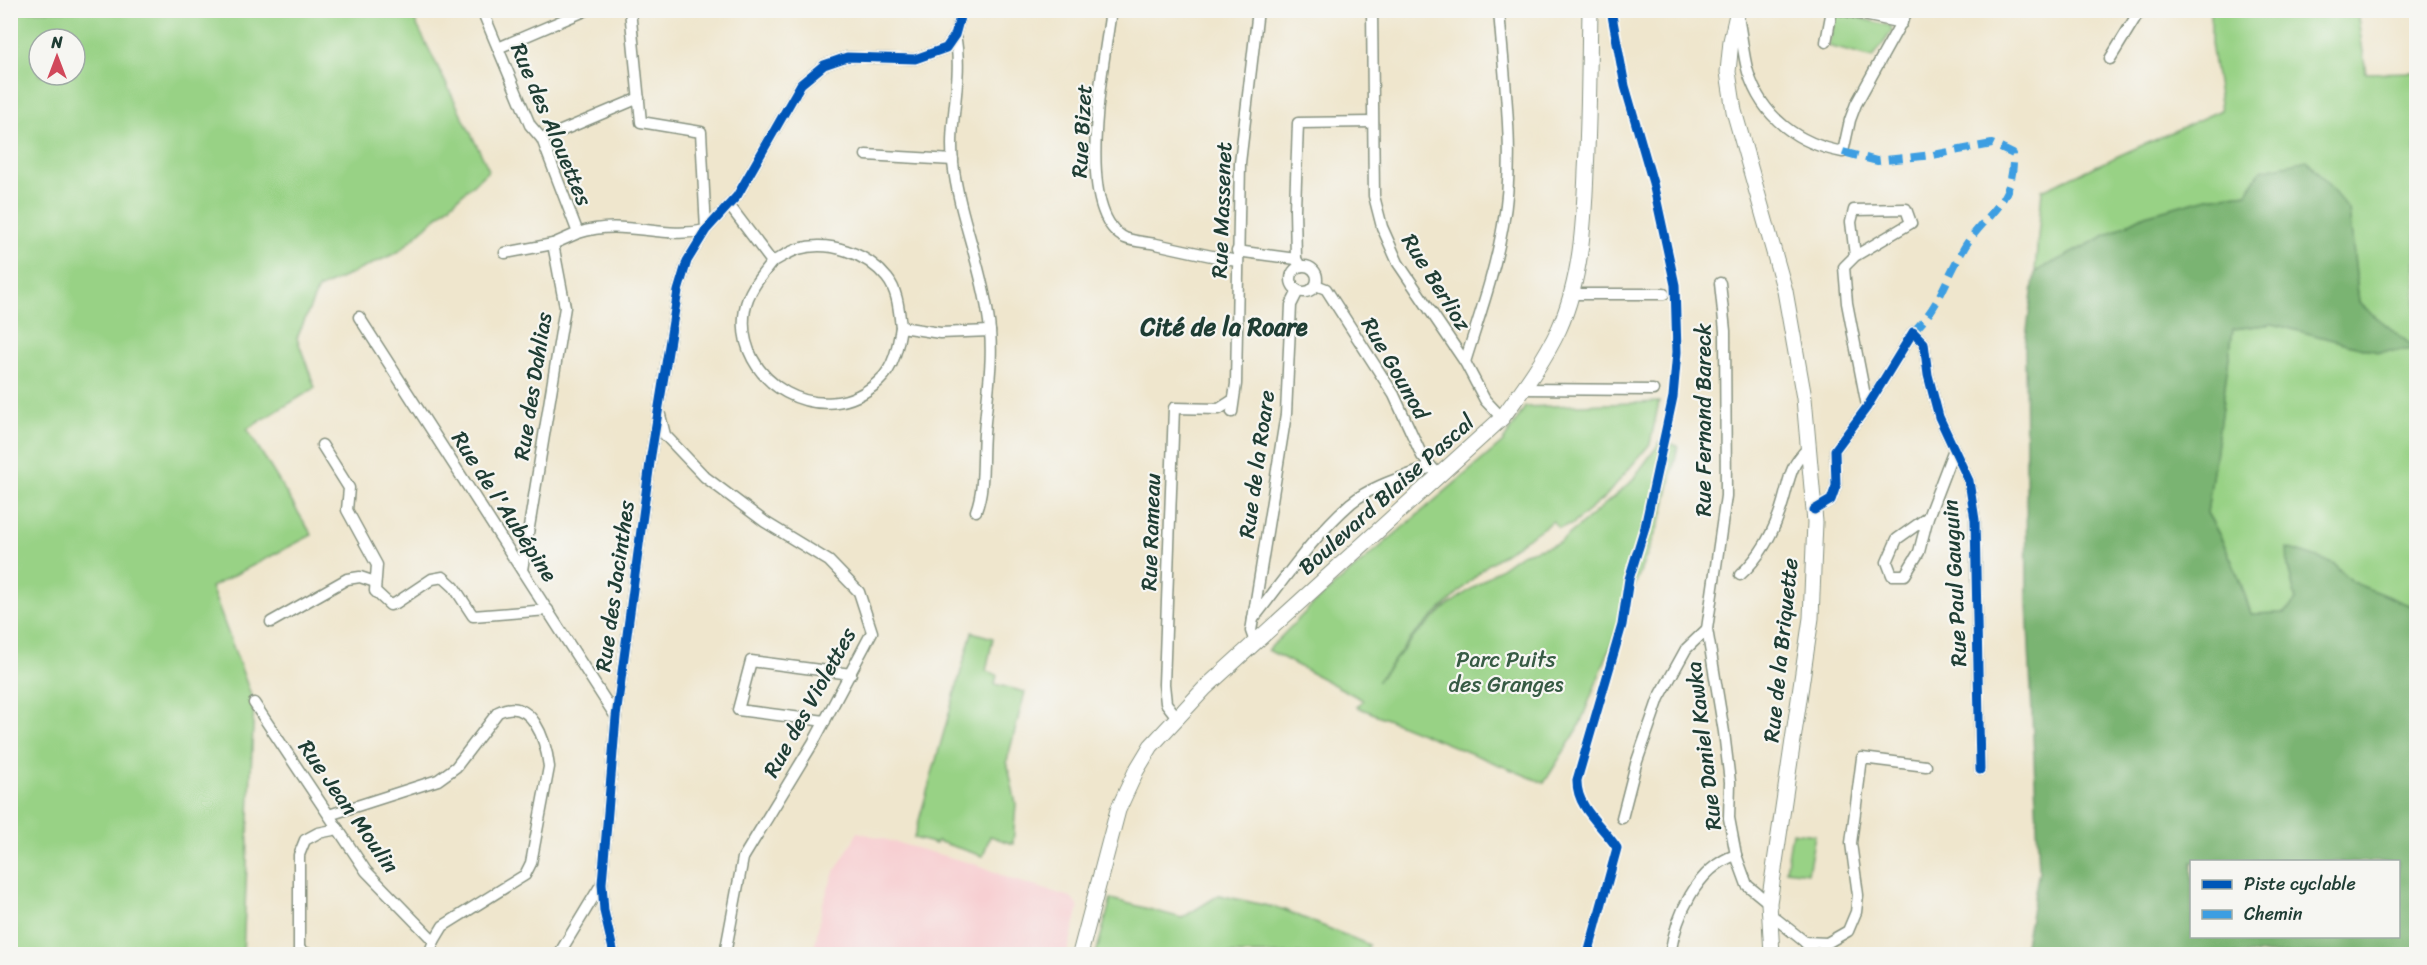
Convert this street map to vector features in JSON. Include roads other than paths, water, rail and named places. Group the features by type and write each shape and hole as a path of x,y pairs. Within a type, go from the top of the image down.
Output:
{"main road":[{"name":"Boulevard Blaise Pascal","path":"1080,954 1108,843 1126,790 1151,746 1176,716 1435,471 1502,418 1533,375 1559,328 1572,294 1579,258 1585,199 1590,10"},
{"name":"Rue de la Briquette","path":"1737,12 1728,72 1734,111 1785,291 1804,398 1814,510 1811,618 1769,908 1772,954"}],"street":[{"name":"Rue des Alouettes","path":"482,10 530,125 542,139 578,233 599,226 625,226 685,235 706,230"},
{"path":"498,48 587,10"},
{"path":"630,10 641,122 701,132 706,230"},
{"path":"962,10 955,36 958,59 953,160 990,331 992,374 984,431 981,500 976,511"},
{"name":"Rue Bizet","path":"1111,10 1096,138 1095,177 1099,205 1110,227 1126,238 1237,256 1298,262"},
{"name":"Rue Massenet","path":"1232,412 1240,163 1258,10"},
{"name":"Rue Berlioz","path":"1372,10 1374,196 1382,227 1398,264 1465,362 1485,400 1502,418"},
{"path":"1465,362 1503,225 1506,195 1509,143 1499,10"},
{"path":"1826,42 1833,10"},
{"path":"1840,10 1902,23"},
{"path":"1737,12 1748,72 1762,102 1791,133 1817,147 1843,152 1850,120 1857,104 1908,10"},
{"path":"2110,59 2140,10"},
{"name":"Rue des Jacinthes","path":"614,954 604,911 602,883 616,717 659,409 678,291 687,261 706,230 737,196 801,84 824,65 847,57 915,59 946,48 955,36"},
{"path":"542,139 639,98"},
{"name":"Rue de la Roare","path":"1256,642 1251,631 1286,414 1291,305 1298,291 1291,282 1291,275 1298,262 1294,209 1298,123 1373,122"},
{"path":"866,155 953,160"},
{"path":"729,205 772,262"},
{"path":"1855,256 1851,222 1854,210 1906,209 1911,223 1855,256 1844,267 1847,303 1867,407"},
{"path":"505,253 553,244 578,233"},
{"name":"Rue des Dahlias","path":"522,570 565,307 553,244"},
{"path":"819,246 843,249 868,261 888,279 898,301 901,327 893,362 879,381 857,395 836,403 810,402 776,388 756,367 744,339 745,308 755,284 772,262 797,249 819,246"},
{"path":"1298,262 1311,267 1316,272 1316,285 1308,292 1298,291"},
{"name":"Rue Fernand Bareck","path":"1708,631 1726,496 1725,331 1720,283"},
{"name":"Rue Gounod","path":"1316,285 1326,289 1394,395 1422,456 1435,471"},
{"path":"1572,294 1664,294"},
{"name":"Rue de l'Aubépine","path":"359,316 616,717"},
{"path":"901,327 940,333 990,331"},
{"name":"Rue Paul Gauguin","path":"1814,510 1832,500 1836,486 1835,450 1867,407 1913,332 1924,343 1939,417 1969,481 1975,520 1980,770"},
{"path":"1522,389 1653,390"},
{"name":"Rue Rameau","path":"1176,716 1166,703 1164,684 1174,408 1219,409 1233,400"},
{"name":"Rue des Violettes","path":"659,409 665,435 705,477 765,522 829,561 859,592 872,632 825,721 743,858 725,954"},
{"path":"322,445 348,488 350,495 347,510 377,565 375,591 390,605 432,579 442,577 454,587 473,616 548,609"},
{"path":"1740,575 1756,561 1783,504 1793,463 1808,448"},
{"path":"1928,517 1897,539 1887,562 1892,575 1905,575 1919,552 1928,517 1954,449"},
{"name":"Boulevard Blaise Pascal","path":"1253,620 1315,541 1352,502 1388,482 1435,471"},
{"path":"271,622 347,579 360,577 375,582"},
{"path":"1622,818 1636,764 1659,698 1686,650 1708,631"},
{"name":"Rue Daniel Kawka","path":"1708,631 1724,732 1730,782 1729,818 1736,855 1747,885 1815,954"},
{"path":"825,721 738,710 751,661 851,674"},
{"name":"Rue Jean Moulin","path":"255,703 366,871 434,941"},
{"path":"329,815 438,780 456,766 498,712 508,707 519,708 531,714 547,754 549,767 531,863 525,874 443,926 429,954"},
{"path":"1805,942 1827,943 1838,939 1848,932 1856,912 1858,895 1851,843 1862,758 1926,766"},
{"path":"309,954 294,952 298,855 305,840 318,833 338,829"},
{"name":"Rue Daniel Kawka","path":"1670,954 1675,928 1693,892 1710,870 1736,855"},
{"path":"559,954 602,883"}],"district":[{"name":"Cité de la Roare","path":"1224,327"}],"park label":[{"name":"Parc Puits des Granges","path":"1506,672"}]}
